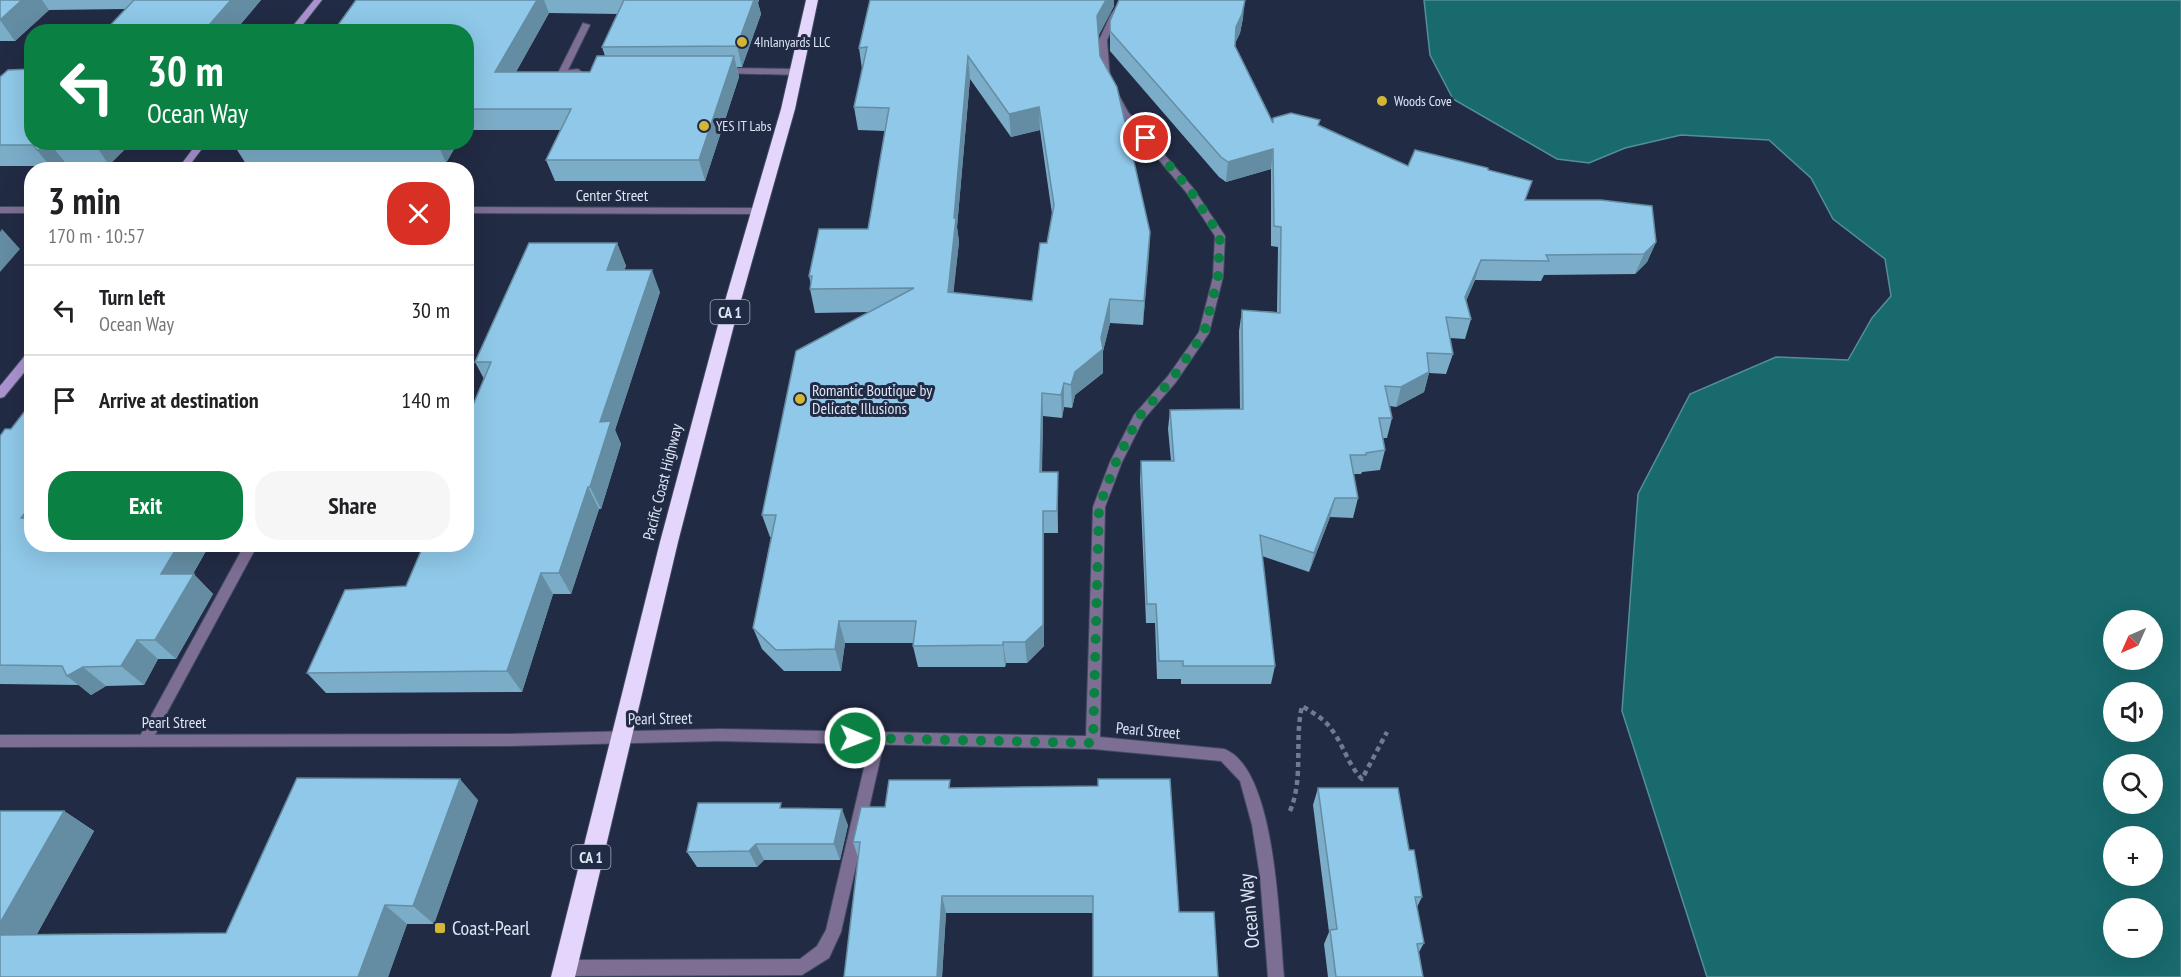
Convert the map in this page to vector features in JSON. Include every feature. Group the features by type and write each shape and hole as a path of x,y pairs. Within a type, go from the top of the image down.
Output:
{"highway":[{"name":"Pacific Coast Highway","path":"564,972 620,737 699,424 798,72 804,30 812,0"}],"street":[{"path":"298,24 318,0"},
{"path":"1093,743 1099,507 1116,462 1138,418 1172,379 1204,333 1218,277 1220,236 1190,190 1124,113 1106,79 1103,40 1115,14 1126,0"},
{"path":"583,72 562,73 586,25"},
{"path":"711,70 798,72"},
{"path":"187,162 197,150"},
{"path":"0,210 24,210"},
{"name":"Center Street","path":"474,210 758,211"},
{"path":"0,394 24,365"},
{"path":"145,740 248,552"},
{"name":"Pearl Street","path":"0,741 496,740 719,735 1093,743 1224,755 1236,765 1245,778 1263,840"},
{"path":"564,972 802,967 823,952 833,932 878,738"},
{"name":"Ocean Way","path":"1263,840 1276,977"}],"path":[{"path":"1263,840 1288,815 1297,794 1299,719 1302,706 1321,717 1335,733 1351,769 1362,779 1387,732"}],"shaded area":[{"path":"1424,0 2181,0 2181,977 1707,977 1622,711 1638,494 1690,394 1776,357 1848,360 1872,318 1891,296 1885,259 1833,219 1811,178 1769,140 1681,135 1625,148 1589,163 1557,159 1453,99 1430,55"}],"building":[{"path":"0,0 22,0 0,20"},
{"path":"134,0 231,0 210,24 112,24"},
{"path":"356,0 537,0 495,72 590,72 597,56 734,56 699,160 546,160 571,109 474,109 474,24 339,24"},
{"path":"624,0 754,0 737,46 602,47"},
{"path":"870,0 1106,0 1097,16 1100,56 1117,87 1150,232 1144,301 1110,299 1101,338 1103,349 1075,372 1071,385 1064,383 1061,395 1042,393 1040,472 1058,472 1057,511 1043,511 1043,625 1025,642 1003,642 1003,645 913,646 916,621 839,621 835,649 776,650 753,628 776,515 762,515 796,351 914,288 810,289 812,276 809,276 819,229 868,229 889,108 854,107 867,47 859,48","holes":["968,56 1009,114 1039,107 1054,205 1047,243 1040,243 1032,301 948,292"]},
{"path":"1119,0 1245,0 1236,27 1235,46 1273,123 1273,118 1291,113 1320,120 1318,125 1408,166 1415,150 1532,181 1525,200 1601,200 1652,206 1656,242 1644,254 1546,255 1549,261 1481,260 1465,297 1471,319 1446,317 1453,354 1427,353 1429,372 1401,387 1385,386 1392,418 1379,418 1385,450 1366,453 1366,455 1350,455 1358,498 1335,498 1314,553 1260,535 1275,666 1183,666 1183,661 1159,661 1156,604 1147,604 1141,461 1174,461 1170,410 1243,409 1242,310 1280,313 1281,227 1274,226 1273,149 1228,162 1221,157 1110,31 1110,21"},
{"path":"24,69 24,145 0,145 0,77 8,70"},
{"path":"529,243 617,243 607,270 652,270 600,422 611,421 559,573 541,573 507,671 307,673 345,590 406,586 421,552 474,552 474,403 491,362 475,362"},
{"path":"24,412 24,514 21,518 24,518 24,552 174,552 161,574 194,574 155,640 137,640 121,666 83,667 67,676 62,666 0,665 0,436 5,429 11,429"},
{"path":"297,778 460,779 413,906 385,905 358,977 0,977 0,935 226,933"},
{"path":"1098,779 1170,779 1179,912 1214,912 1218,977 1093,977 1093,896 942,896 937,977 844,977 860,842 853,842 861,807 885,807 889,780 950,780 949,788 1098,786"},
{"path":"1318,788 1398,788 1409,850 1414,850 1422,897 1415,897 1424,943 1417,944 1423,977 1336,977 1330,930 1337,929"},
{"path":"698,803 781,803 780,808 842,809 834,844 756,844 749,851 687,852"},
{"path":"0,811 64,811 0,923"}],"place":[{"name":"4Inlanyards LLC","path":"742,42"},
{"name":"Woods Cove","path":"1382,101"},
{"name":"YES IT Labs","path":"704,126"},
{"name":"Romantic Boutique by Delicate Illusions","path":"800,399"},
{"name":"Coast-Pearl","path":"440,928"}],"route":[{"path":"855,738 1093,743 1099,507 1116,462 1138,418 1172,379 1204,333 1218,277 1220,236 1190,190 1146,138"}]}
